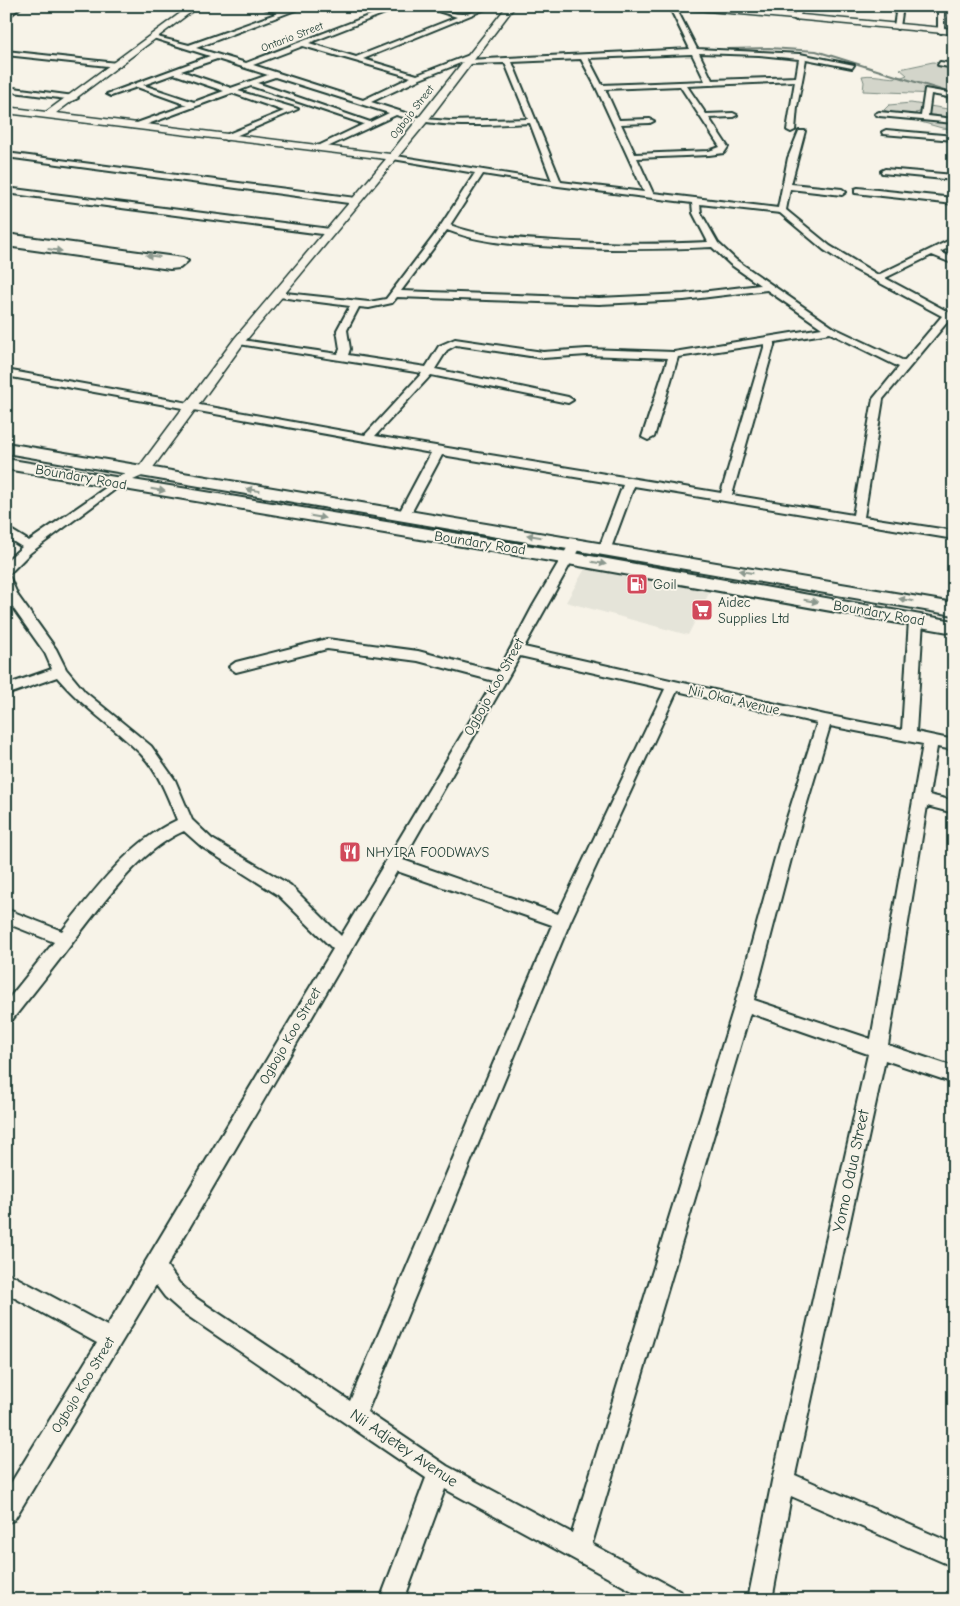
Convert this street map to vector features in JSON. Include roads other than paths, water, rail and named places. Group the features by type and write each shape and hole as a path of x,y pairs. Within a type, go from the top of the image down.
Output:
{"main road":[{"name":"Boundary Road","path":"6,448 404,515 954,627"},
{"name":"Boundary Road","path":"6,464 117,483 572,550 605,548 954,608"}],"street":[{"path":"48,115 74,98 195,6"},
{"path":"262,6 285,13"},
{"path":"191,47 303,6"},
{"path":"425,6 461,16"},
{"path":"357,59 490,6"},
{"name":"Ogbojo Street","path":"144,470 239,342 423,121 511,6"},
{"path":"709,82 674,6 796,18 845,18 897,27 954,32"},
{"path":"796,18 800,6"},
{"path":"897,27 900,6"},
{"path":"941,6 941,31"},
{"name":"Ontario Street","path":"247,65 394,7"},
{"path":"6,10 17,8"},
{"path":"6,17 17,8"},
{"path":"155,37 423,121 450,124 531,120"},
{"path":"304,44 417,77"},
{"path":"364,102 417,77 469,59 508,61 696,52 749,52 800,56 852,66"},
{"path":"6,53 117,65"},
{"path":"111,94 217,56"},
{"path":"791,130 798,79 803,60 800,56"},
{"path":"584,58 634,156 650,196"},
{"path":"508,61 558,184"},
{"path":"940,64 954,66"},
{"path":"176,72 290,110"},
{"path":"137,126 276,74"},
{"path":"600,87 681,82 798,79"},
{"path":"634,156 721,151 724,147 681,82"},
{"path":"250,83 367,123"},
{"path":"137,85 194,105"},
{"path":"6,89 74,98"},
{"path":"924,118 928,91 954,96"},
{"path":"226,138 332,93"},
{"path":"6,110 393,157 558,184 782,211 826,248 876,279 950,317 904,365 878,399 858,520"},
{"path":"321,148 367,123 394,113"},
{"path":"879,114 954,121"},
{"path":"702,116 733,115"},
{"path":"617,122 650,121"},
{"path":"782,211 798,137 802,132"},
{"path":"886,132 954,138"},
{"path":"6,155 356,201"},
{"path":"885,171 954,178"},
{"path":"279,294 357,304 381,304 389,301 438,237 480,172"},
{"path":"788,186 842,192"},
{"path":"6,190 330,232"},
{"path":"858,191 954,201"},
{"path":"696,200 697,213 714,244 766,287 831,330 904,365"},
{"path":"445,226 460,232 523,242 618,248 714,244"},
{"path":"438,237 460,232"},
{"path":"6,237 184,261 177,266 170,266 6,243"},
{"path":"876,279 954,241"},
{"path":"934,252 954,261"},
{"path":"396,294 599,301 684,296 766,287"},
{"path":"342,358 345,348 340,336 341,329 357,304"},
{"path":"367,439 429,371 442,348 454,342 542,355 587,352 674,355 831,330"},
{"path":"725,499 771,340"},
{"path":"239,342 429,371 568,400"},
{"path":"648,437 674,355"},
{"path":"6,373 367,439 725,499 954,534"},
{"path":"404,515 438,451"},
{"path":"6,570 13,560 30,546 117,483 144,470"},
{"path":"605,548 629,483"},
{"path":"6,531 30,546"},
{"name":"Ogbojo Koo Street","path":"6,1512 155,1267 502,678 572,550"},
{"path":"6,581 12,597 51,652 60,671 80,694 146,750 170,784 186,823 207,843 284,890 342,947"},
{"path":"909,736 916,620"},
{"path":"236,667 327,644 386,654 418,656 502,678"},
{"name":"Nii Okai Avenue","path":"516,650 825,720 954,745"},
{"path":"6,690 60,671"},
{"path":"355,1415 562,922 673,686"},
{"path":"579,1548 744,1004 788,840 825,720"},
{"name":"Yomo Odua Street","path":"760,1600 783,1481 878,1049 931,740"},
{"path":"920,798 954,808"},
{"path":"6,1015 65,939 136,856 164,833 186,823"},
{"path":"392,863 562,922"},
{"path":"6,916 65,939"},
{"path":"744,1004 954,1075"},
{"name":"Nii Adjetey Avenue","path":"155,1267 172,1290 189,1305 355,1415 439,1474 673,1600"},
{"path":"6,1282 110,1339"},
{"path":"392,1600 439,1474"},
{"path":"783,1481 954,1556"}],"waterway":[{"path":"728,49 769,48 816,51 954,94"}],"place":[{"name":"Goil","path":"637,584"},
{"name":"Aidec Supplies Ltd","path":"702,610"},
{"name":"NHYIRA FOODWAYS","path":"350,852"}]}
